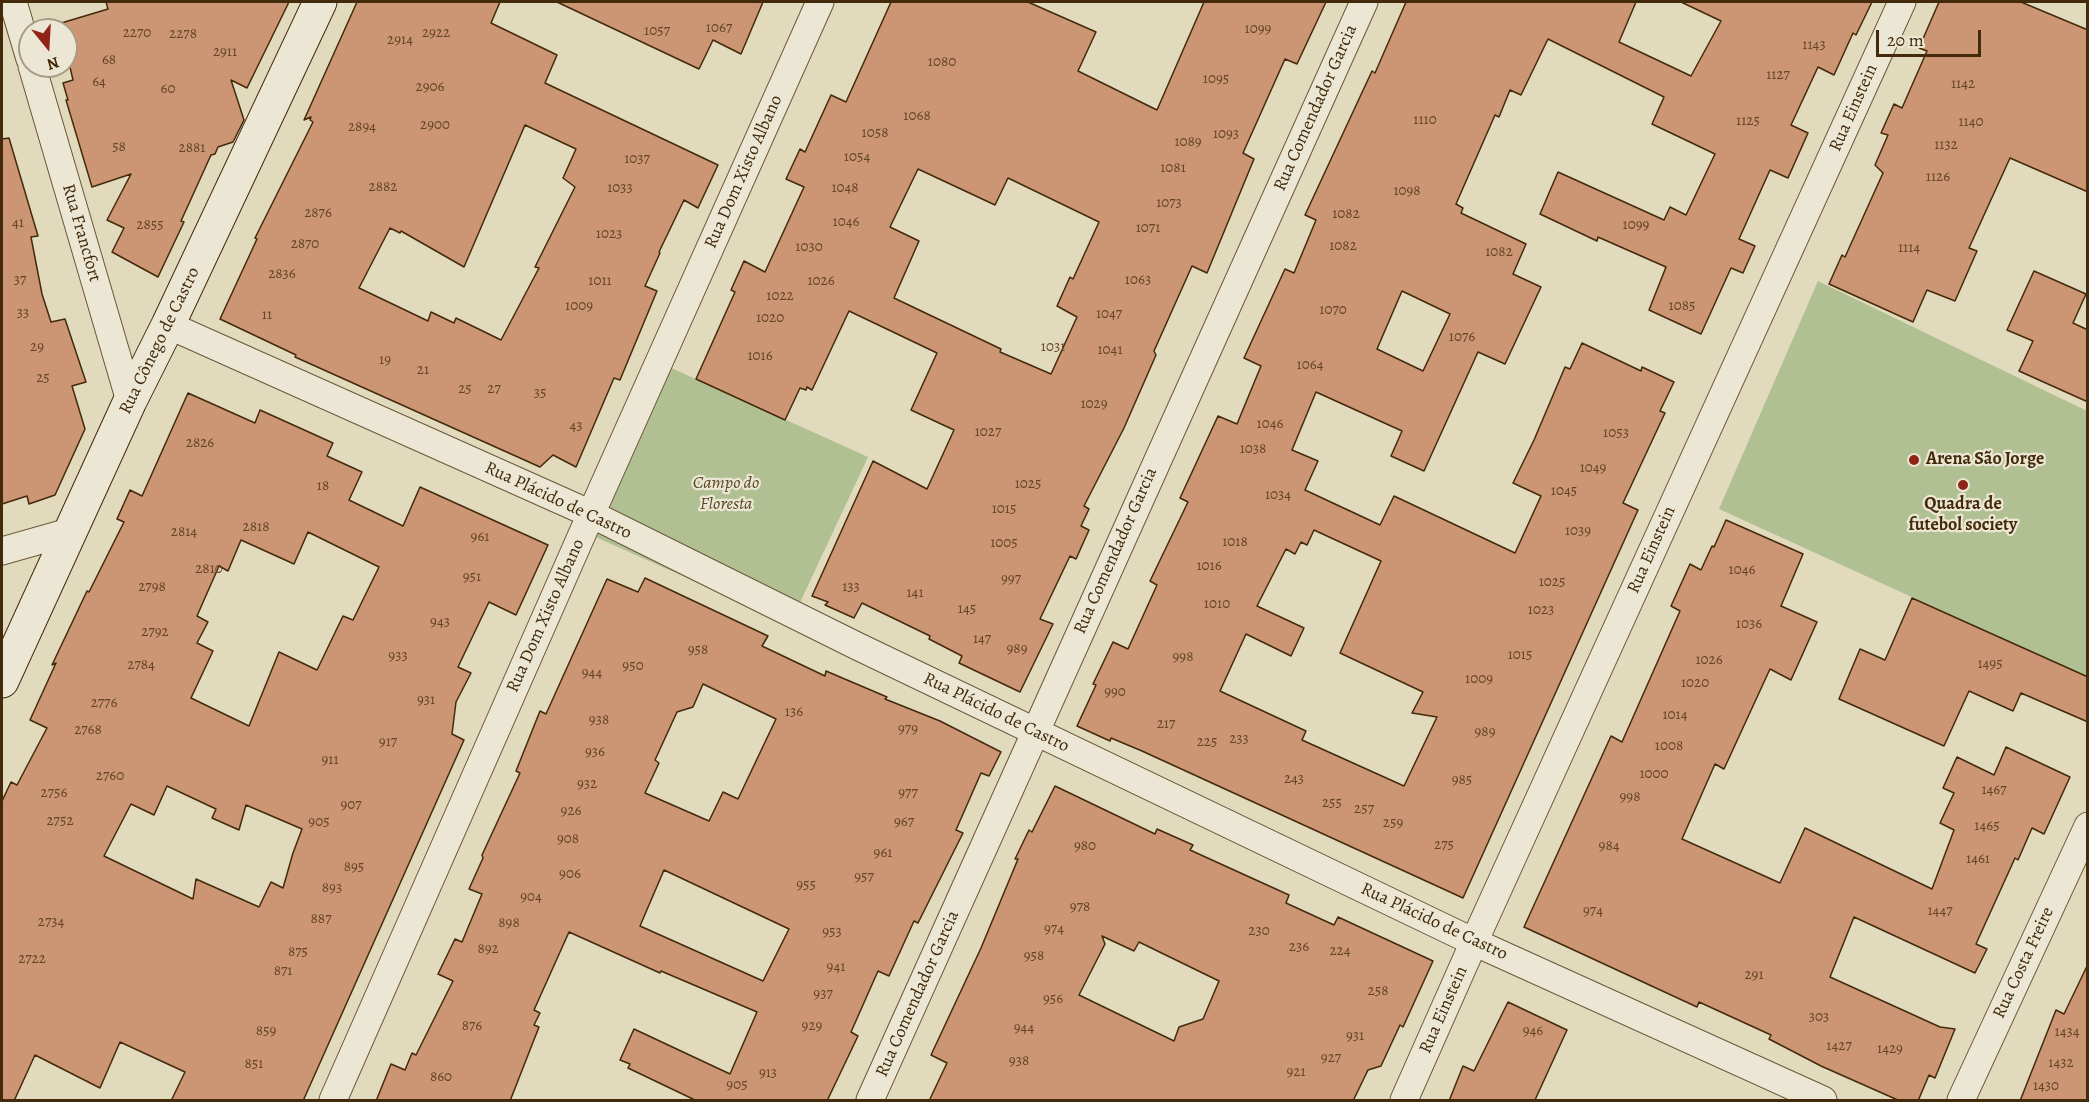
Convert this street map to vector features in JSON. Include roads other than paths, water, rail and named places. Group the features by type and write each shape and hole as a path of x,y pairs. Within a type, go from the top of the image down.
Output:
{"main road":[{"name":"Rua Cônego de Castro","path":"2,681 130,401 320,2"}],"street":[{"path":"13,2 18,19"},
{"name":"Rua Dom Xisto Albano","path":"333,1101 591,514 820,2"},
{"name":"Rua Comendador Garcia","path":"870,1101 1364,2"},
{"name":"Rua Einstein","path":"1404,1101 1474,942 1902,2"},
{"name":"Rua Francfort","path":"36,78 130,401"},
{"name":"Rua Plácido de Castro","path":"168,325 591,514 1035,732 1474,942 1823,1101"},
{"path":"2,550 69,532"},
{"name":"Rua Costa Freire","path":"1961,1101 2088,826"}],"place":[{"name":"Arena São Jorge","path":"1914,460"},
{"name":"Quadra de futebol society","path":"1963,485"}],"park label":[{"name":"Campo do Floresta","path":"726,494"}]}
